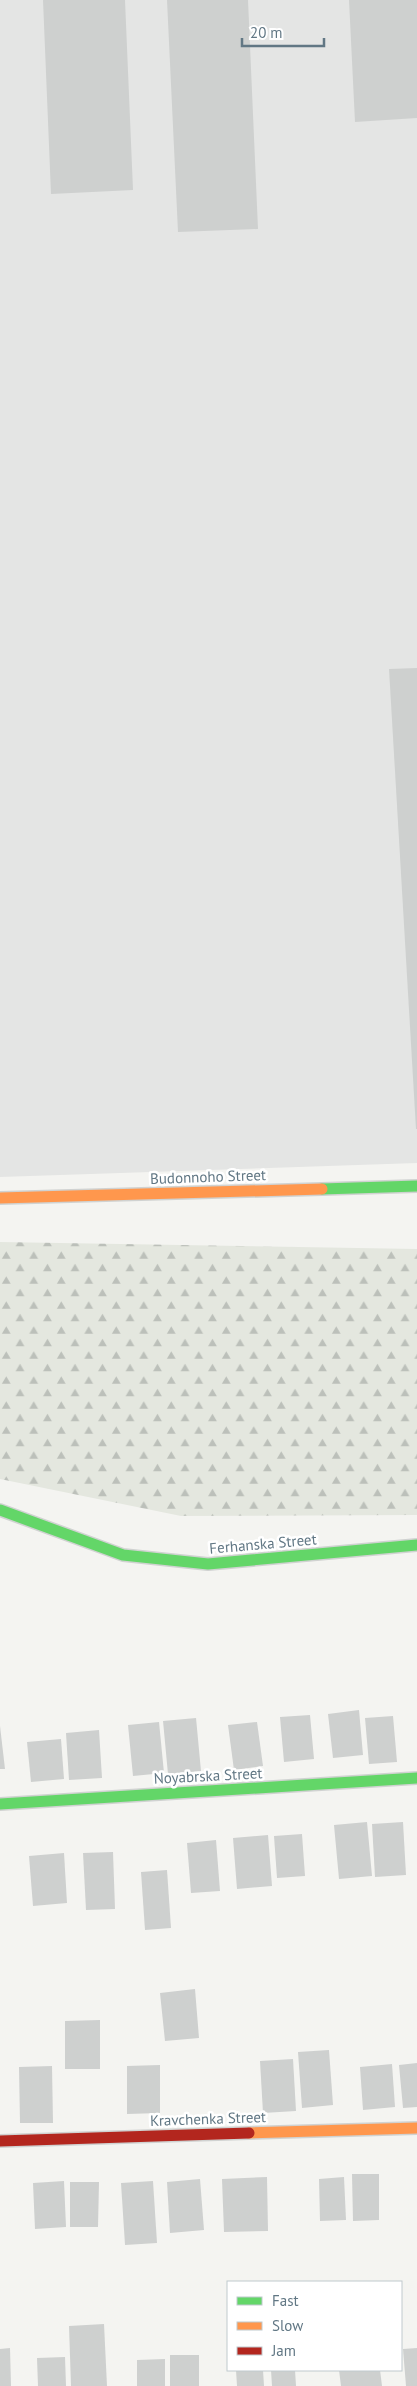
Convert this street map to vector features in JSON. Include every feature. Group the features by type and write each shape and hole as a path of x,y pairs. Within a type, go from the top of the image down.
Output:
{"street":[{"name":"Budonnoho Street","path":"0,1198 417,1186"},
{"name":"Ferhanska Street","path":"0,1510 123,1555 208,1564 417,1545"},
{"name":"Noyabrska Street","path":"0,1804 417,1778"},
{"name":"Kravchenka Street","path":"0,2141 417,2128"}],"shaded area":[{"path":"0,0 417,0 417,1163 0,1177"}],"green space":[{"path":"0,1242 417,1249 417,1515 181,1516 0,1479"}],"building":[{"path":"43,0 125,0 133,190 51,194"},
{"path":"167,0 248,0 258,229 178,232"},
{"path":"349,0 417,0 417,118 355,122"},
{"path":"417,668 417,1129 416,1129 389,669"},
{"path":"359,1710 363,1755 333,1758 328,1714"},
{"path":"310,1715 314,1759 284,1762 280,1717"},
{"path":"393,1716 397,1762 369,1764 365,1718"},
{"path":"196,1718 201,1771 168,1774 163,1721"},
{"path":"159,1722 164,1773 133,1776 128,1725"},
{"path":"257,1722 263,1766 234,1770 228,1725"},
{"path":"0,1726 5,1769 0,1769"},
{"path":"99,1730 102,1778 69,1780 66,1733"},
{"path":"61,1739 64,1779 31,1782 27,1742"},
{"path":"367,1822 372,1876 339,1879 334,1825"},
{"path":"403,1822 406,1875 375,1877 372,1824"},
{"path":"302,1834 305,1876 277,1878 274,1836"},
{"path":"268,1835 272,1886 237,1889 233,1838"},
{"path":"216,1840 220,1891 191,1893 187,1843"},
{"path":"113,1852 115,1909 86,1910 83,1853"},
{"path":"64,1853 67,1903 33,1906 29,1856"},
{"path":"167,1870 171,1928 145,1930 141,1872"},
{"path":"195,1989 199,2038 165,2041 160,1993"},
{"path":"100,2020 100,2069 65,2069 65,2021"},
{"path":"329,2050 333,2105 302,2108 298,2052"},
{"path":"293,2059 296,2111 263,2113 260,2061"},
{"path":"417,2063 417,2107 403,2108 399,2065"},
{"path":"392,2064 395,2107 363,2110 360,2067"},
{"path":"160,2065 160,2113 127,2114 127,2066"},
{"path":"52,2066 53,2123 20,2123 19,2067"},
{"path":"352,2174 379,2174 379,2220 353,2221"},
{"path":"267,2177 268,2231 224,2232 222,2179"},
{"path":"344,2177 346,2220 320,2221 319,2179"},
{"path":"200,2179 204,2230 170,2233 167,2182"},
{"path":"64,2181 66,2227 35,2229 33,2183"},
{"path":"153,2181 157,2243 125,2245 121,2183"},
{"path":"70,2182 99,2182 98,2227 70,2227"},
{"path":"104,2324 107,2386 71,2386 69,2326"},
{"path":"10,2348 11,2386 0,2386 0,2349"},
{"path":"417,2348 417,2386 406,2386 403,2349"},
{"path":"170,2355 199,2355 199,2386 170,2386"},
{"path":"65,2357 66,2386 38,2386 37,2358"},
{"path":"165,2359 165,2386 137,2386 137,2360"},
{"path":"236,2371 263,2371 264,2386 237,2386"},
{"path":"271,2371 295,2371 296,2386 272,2386"},
{"path":"339,2371 380,2371 382,2386 341,2386"}],"traffic: fast":[{"path":"322,1189 417,1186"},
{"path":"0,1510 123,1555 208,1564 417,1545"},
{"path":"0,1804 417,1778"}],"traffic: slow":[{"path":"0,1198 322,1189"},
{"path":"249,2133 417,2128"}],"traffic: jam":[{"path":"0,2141 249,2133"}]}
